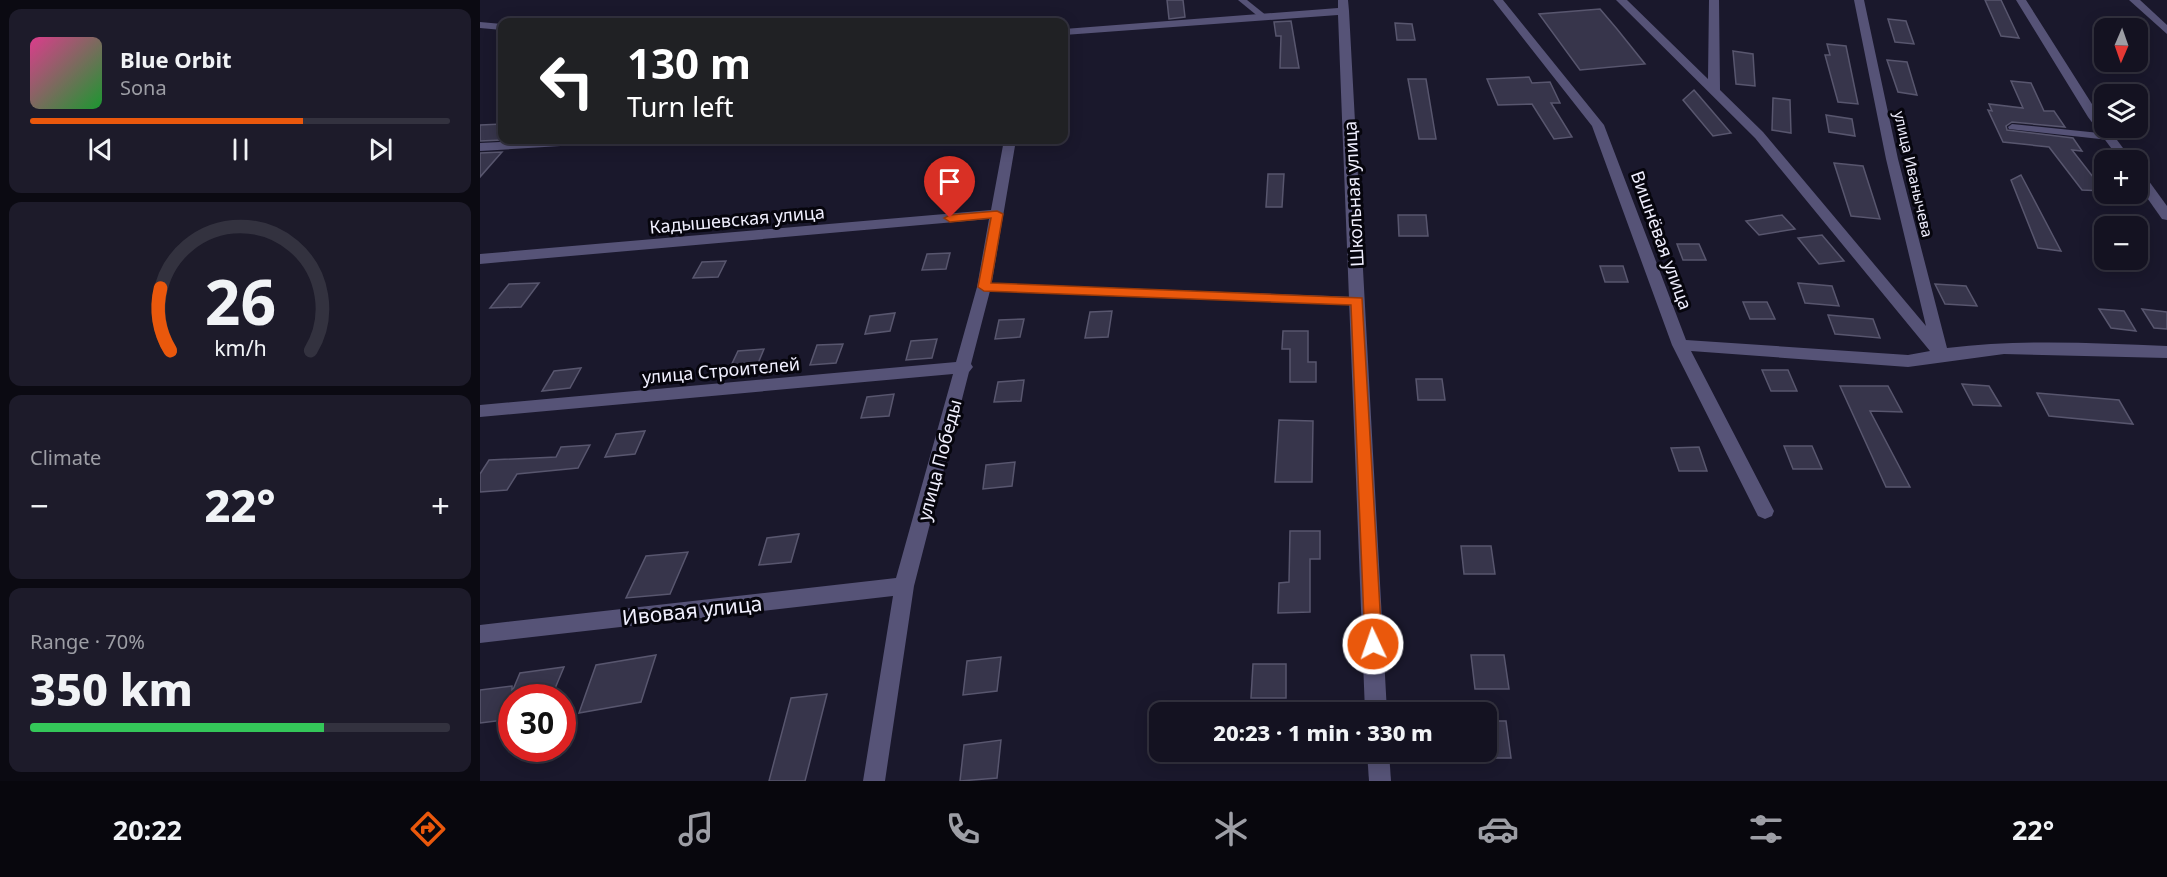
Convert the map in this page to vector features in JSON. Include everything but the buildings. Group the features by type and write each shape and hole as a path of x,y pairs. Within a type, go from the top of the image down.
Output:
{"street":[{"name":"Вишнёвая улица","path":"1498,0 1598,125 1680,345 1765,511"},
{"path":"1621,0 1759,135 1941,354"},
{"path":"1714,0 1714,90"},
{"name":"улица Иванычева","path":"1859,0 1892,159 1941,354"},
{"path":"2021,0 2094,114"},
{"path":"2134,0 2167,31"},
{"path":"1068,32 1263,16 1344,5"},
{"name":"Школьная улица","path":"1344,5 1376,702"},
{"path":"480,25 498,27"},
{"path":"480,147 528,144"},
{"name":"улица Победы","path":"874,781 904,586 965,367 984,287 1009,144"},
{"path":"2148,190 2167,216"},
{"name":"Кадышевская улица","path":"480,259 997,214"},
{"path":"1680,345 1908,361 1941,354 2074,348 2167,352"},
{"name":"улица Строителей","path":"480,411 965,367"},
{"name":"Ивовая улица","path":"480,634 904,586"},
{"path":"1379,762 1380,781"}],"lane":[{"path":"1242,0 1263,16"},
{"path":"2012,127 2094,135"},
{"path":"984,287 1358,301"}],"route":[{"path":"950,218 997,214 984,287 1358,301 1373,644"}]}
